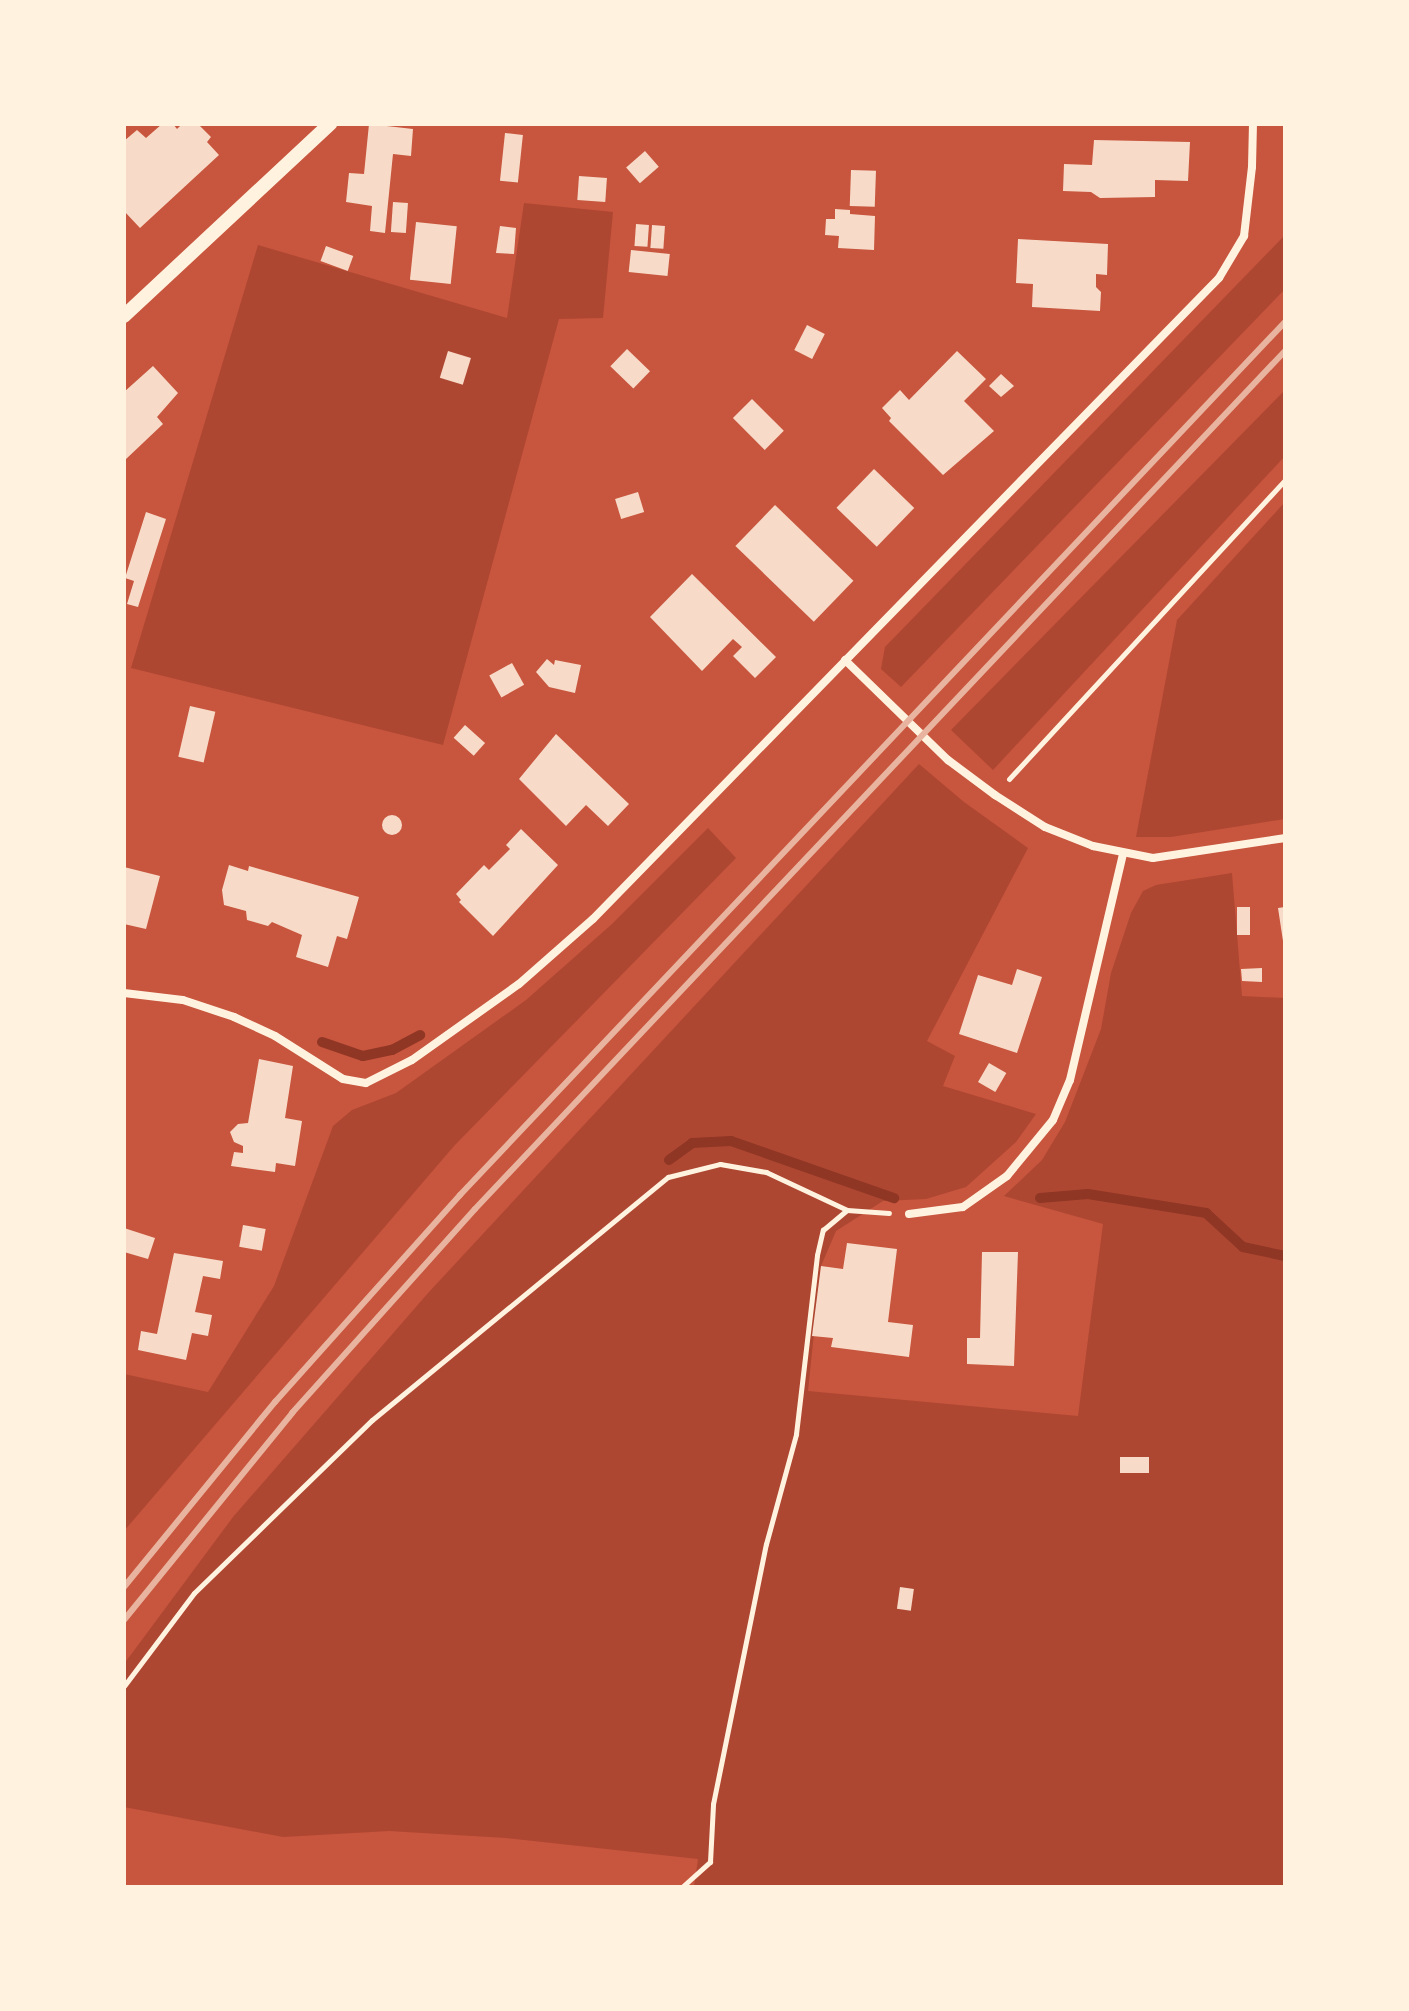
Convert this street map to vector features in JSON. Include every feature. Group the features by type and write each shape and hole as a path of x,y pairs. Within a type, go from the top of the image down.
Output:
{"street":[{"path":"124,316 330,124"},
{"path":"124,993 183,1000 234,1017 275,1036 343,1079 366,1083 412,1060 508,993 583,929 1219,278 1244,236 1252,167 1253,124"},
{"path":"845,660 948,760 1045,827 1123,854 1153,858 1285,838"},
{"path":"909,1214 963,1207 1007,1176 1053,1120 1070,1080 1123,854"}],"path":[{"path":"995,795 1285,480"},
{"path":"124,1686 194,1593 372,1420 668,1177 720,1164 766,1172 847,1210 909,1214"},
{"path":"682,1887 710,1862 713,1804 766,1544 796,1434 817,1255 823,1230 847,1210"}],"shaded area":[{"path":"524,203 613,212 603,318 559,319 443,745 131,668 258,245 507,318"},
{"path":"1285,235 1285,289 901,687 881,669 885,647"},
{"path":"1285,390 1285,456 993,770 951,730"},
{"path":"1285,502 1285,819 1171,837 1136,837 1177,620"},
{"path":"919,764 964,802 1028,848 927,1041 955,1056 943,1086 1036,1114 1016,1142 966,1187 926,1199 883,1201 836,1231 821,1266 808,1391 1078,1416 1103,1224 1004,1196 1042,1160 1065,1122 1101,1029 1111,973 1131,913 1143,891 1156,885 1232,873 1242,996 1285,998 1285,1887 694,1887 698,1859 506,1838 389,1831 283,1837 124,1807 124,1664 233,1517 429,1292"},
{"path":"708,828 736,858 454,1146 124,1531 124,1374 208,1392 274,1286 333,1126 352,1110 396,1093 526,1000 612,924"}],"building":[{"path":"162,124 173,124 177,129 182,124 198,124 211,137 207,142 219,155 140,228 124,211 124,141 137,130 146,138"},
{"path":"369,124 413,129 411,156 393,154 385,233 370,231 372,206 346,202 349,173 364,174"},
{"path":"505,133 523,135 518,183 500,181"},
{"path":"1094,140 1190,142 1188,181 1155,180 1155,197 1100,198 1091,192 1063,191 1064,164 1092,165"},
{"path":"645,151 659,167 640,183 626,167"},
{"path":"851,170 876,171 875,207 850,206"},
{"path":"579,176 607,178 605,202 577,200"},
{"path":"393,202 408,203 406,233 391,232"},
{"path":"835,209 875,216 874,250 838,248 839,236 825,235 826,219 835,219"},
{"path":"416,222 457,226 451,284 410,280"},
{"path":"636,224 649,225 647,247 634,246"},
{"path":"652,225 665,226 663,249 650,248"},
{"path":"500,226 516,228 514,254 496,253"},
{"path":"1018,239 1108,244 1107,275 1096,274 1096,287 1101,292 1100,311 1032,307 1033,284 1016,283"},
{"path":"326,246 353,256 348,271 321,261"},
{"path":"631,250 670,254 667,276 629,272"},
{"path":"807,325 825,334 812,359 794,350"},
{"path":"627,349 650,371 633,388 610,366"},
{"path":"448,351 471,358 463,385 440,378"},
{"path":"957,351 986,379 964,401 994,431 943,475 889,421 891,418 882,408 900,390 909,400"},
{"path":"153,366 178,393 157,417 163,424 125,460 124,392"},
{"path":"1001,374 1014,386 1001,397 989,386"},
{"path":"752,399 784,431 765,450 733,418"},
{"path":"874,469 914,508 877,547 836,508"},
{"path":"638,492 644,512 621,519 615,499"},
{"path":"775,505 853,581 814,622 735,546"},
{"path":"146,512 166,519 138,607 127,604 134,581 125,578"},
{"path":"692,574 776,657 755,678 733,656 742,647 733,639 702,671 650,617"},
{"path":"547,659 554,665 555,660 581,665 575,693 549,687 536,672"},
{"path":"512,663 524,685 501,697 489,676"},
{"path":"190,706 215,712 204,763 178,757"},
{"path":"465,725 485,743 474,756 454,738"},
{"path":"556,734 629,804 608,826 586,805 566,826 519,779"},
{"path":"392,815 399,818 402,825 399,832 392,835 385,832 382,825 385,818"},
{"path":"521,829 558,865 493,936 459,902 461,900 456,894 484,865 489,870 510,849 506,845"},
{"path":"229,865 248,871 249,866 359,897 347,939 337,936 328,967 296,957 302,935 272,922 268,926 247,920 246,911 224,905 222,890"},
{"path":"124,867 160,876 146,929 124,924"},
{"path":"1237,907 1250,907 1250,935 1237,935"},
{"path":"1285,907 1285,941 1283,941 1278,908"},
{"path":"1262,968 1262,982 1242,981 1241,969"},
{"path":"1017,969 1042,977 1017,1053 959,1034 978,975 1012,985"},
{"path":"259,1059 293,1066 285,1118 302,1121 295,1166 276,1163 275,1172 231,1166 234,1152 243,1153 243,1146 234,1142 230,1132 238,1124 248,1123"},
{"path":"989,1063 1006,1073 995,1092 978,1082"},
{"path":"243,1225 266,1229 262,1251 239,1247"},
{"path":"124,1228 155,1238 148,1259 124,1252"},
{"path":"847,1243 897,1249 888,1322 913,1325 909,1357 831,1347 833,1338 812,1336 821,1266 843,1269"},
{"path":"982,1252 1018,1252 1014,1366 967,1364 967,1338 980,1338"},
{"path":"174,1253 223,1261 220,1279 203,1276 195,1312 212,1315 208,1336 192,1333 186,1360 138,1350 141,1331 157,1334"},
{"path":"1120,1457 1149,1457 1149,1473 1120,1473"},
{"path":"900,1587 914,1589 911,1611 897,1609"}],"waterway":[{"path":"322,1042 363,1056 392,1050 420,1035"},
{"path":"669,1160 692,1143 731,1141 894,1198"},
{"path":"1040,1198 1088,1194 1206,1213 1243,1247 1285,1256"}],"railway":[{"path":"124,1587 275,1402 460,1195 1285,322"},
{"path":"124,1620 292,1413 475,1209 1285,351"}]}
